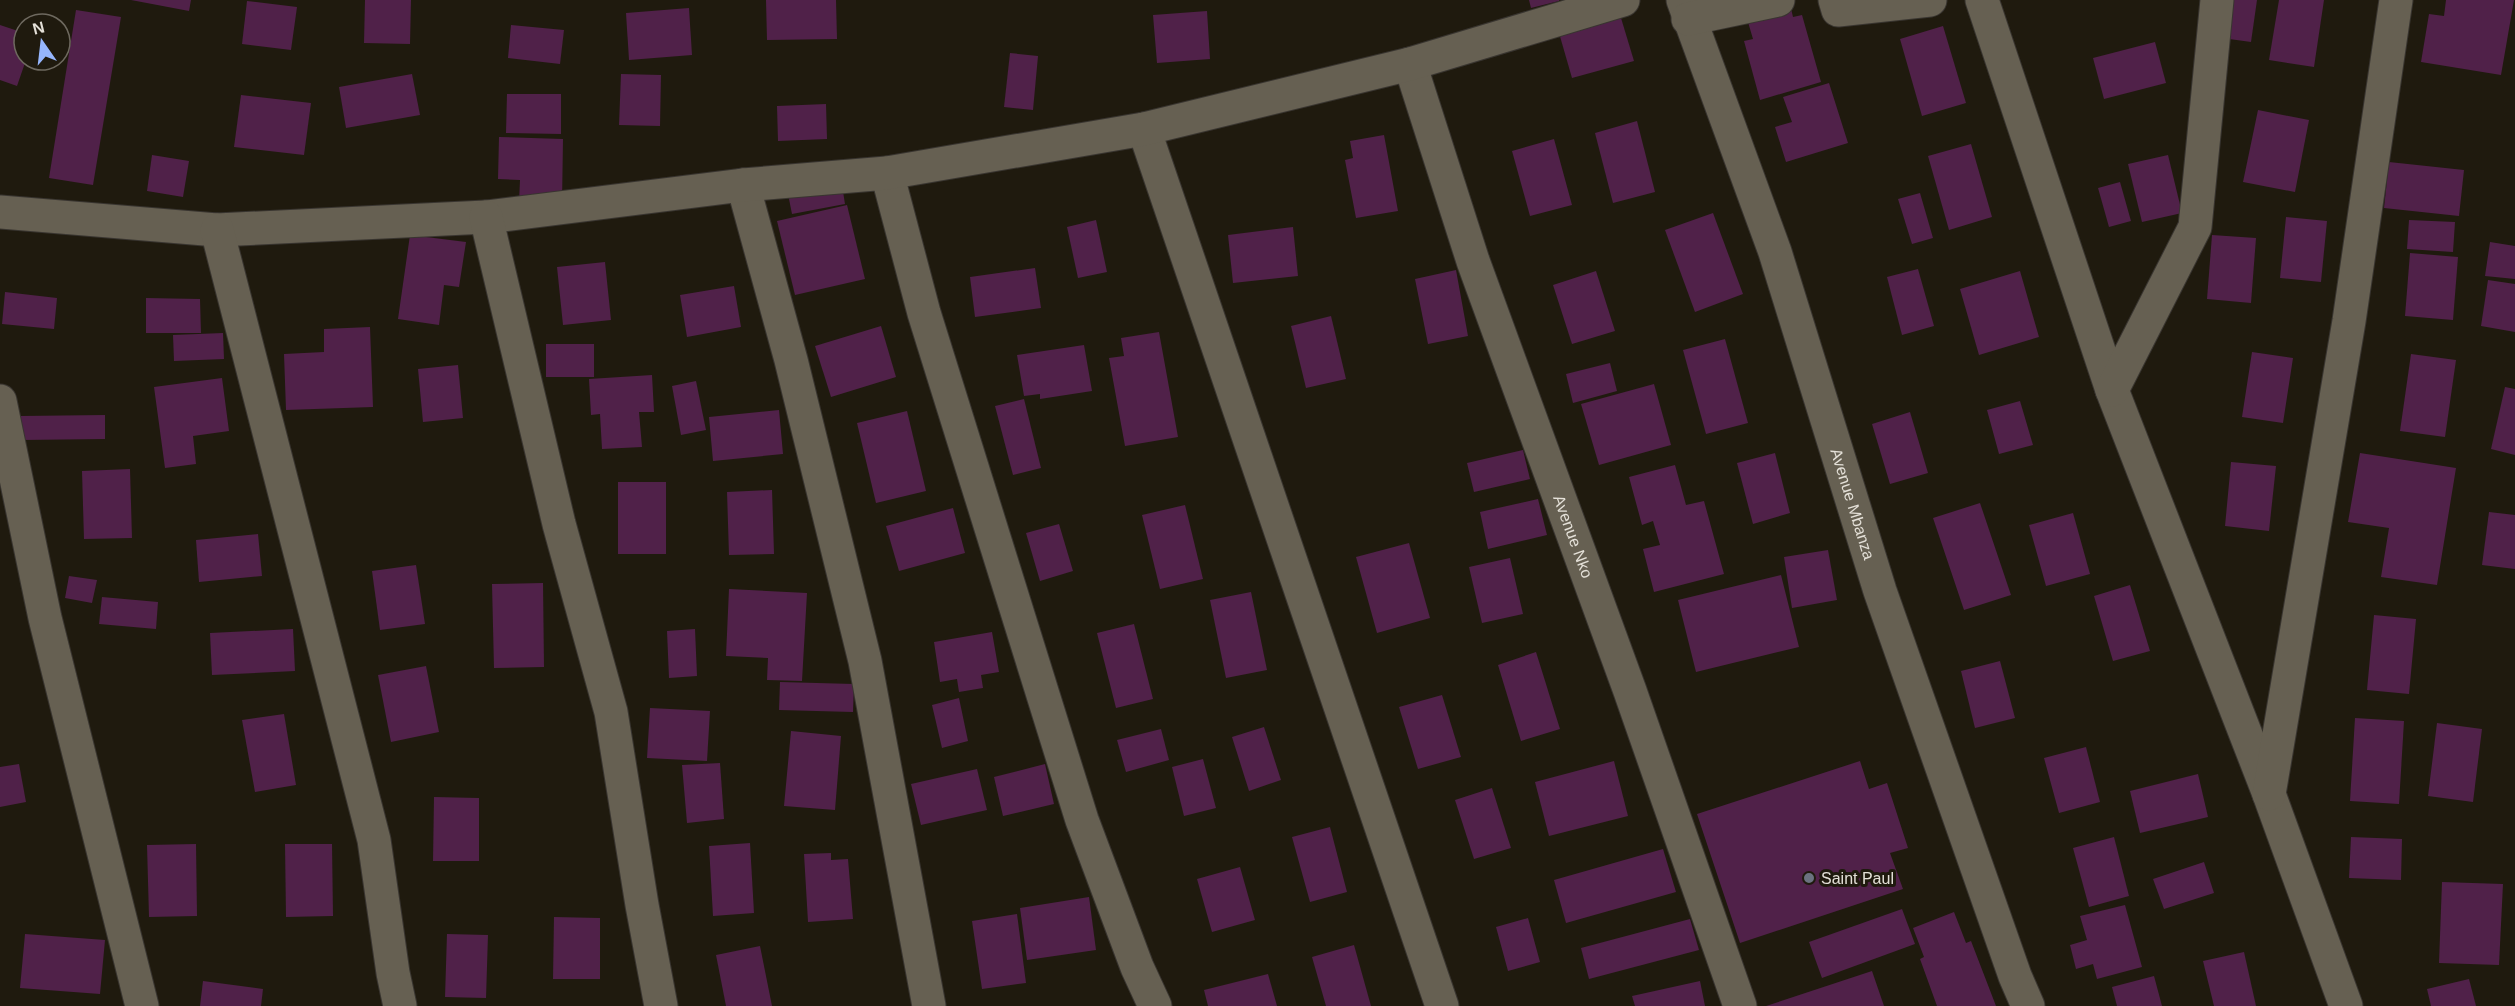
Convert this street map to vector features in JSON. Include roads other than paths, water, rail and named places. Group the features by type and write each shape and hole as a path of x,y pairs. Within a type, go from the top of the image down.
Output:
{"street":[{"path":"0,212 217,230 486,217 743,185 887,173 1143,129 1410,64 1623,0"},
{"path":"1685,9 1778,0"},
{"path":"1834,0 1838,10 1930,0"},
{"path":"1982,0 2112,390 2269,794 2346,1006"},
{"path":"2112,390 2195,227 2217,0"},
{"path":"2269,794 2349,321 2396,0"},
{"name":"Avenue Mbanza","path":"1685,9 1775,252 1880,591 2015,976 2028,1006"},
{"name":"Avenue Nko","path":"1410,64 1473,261 1630,691 1740,1006"},
{"path":"1143,129 1442,1006"},
{"path":"887,173 924,313 1078,809 1137,967 1155,1006"},
{"path":"743,185 790,360 865,661 929,1006"},
{"path":"486,217 558,524 611,712 661,1006"},
{"path":"217,230 374,840 393,973 400,1006"},
{"path":"0,401 45,618 142,1006"}],"place":[{"name":"Saint Paul","path":"1809,878"}]}
